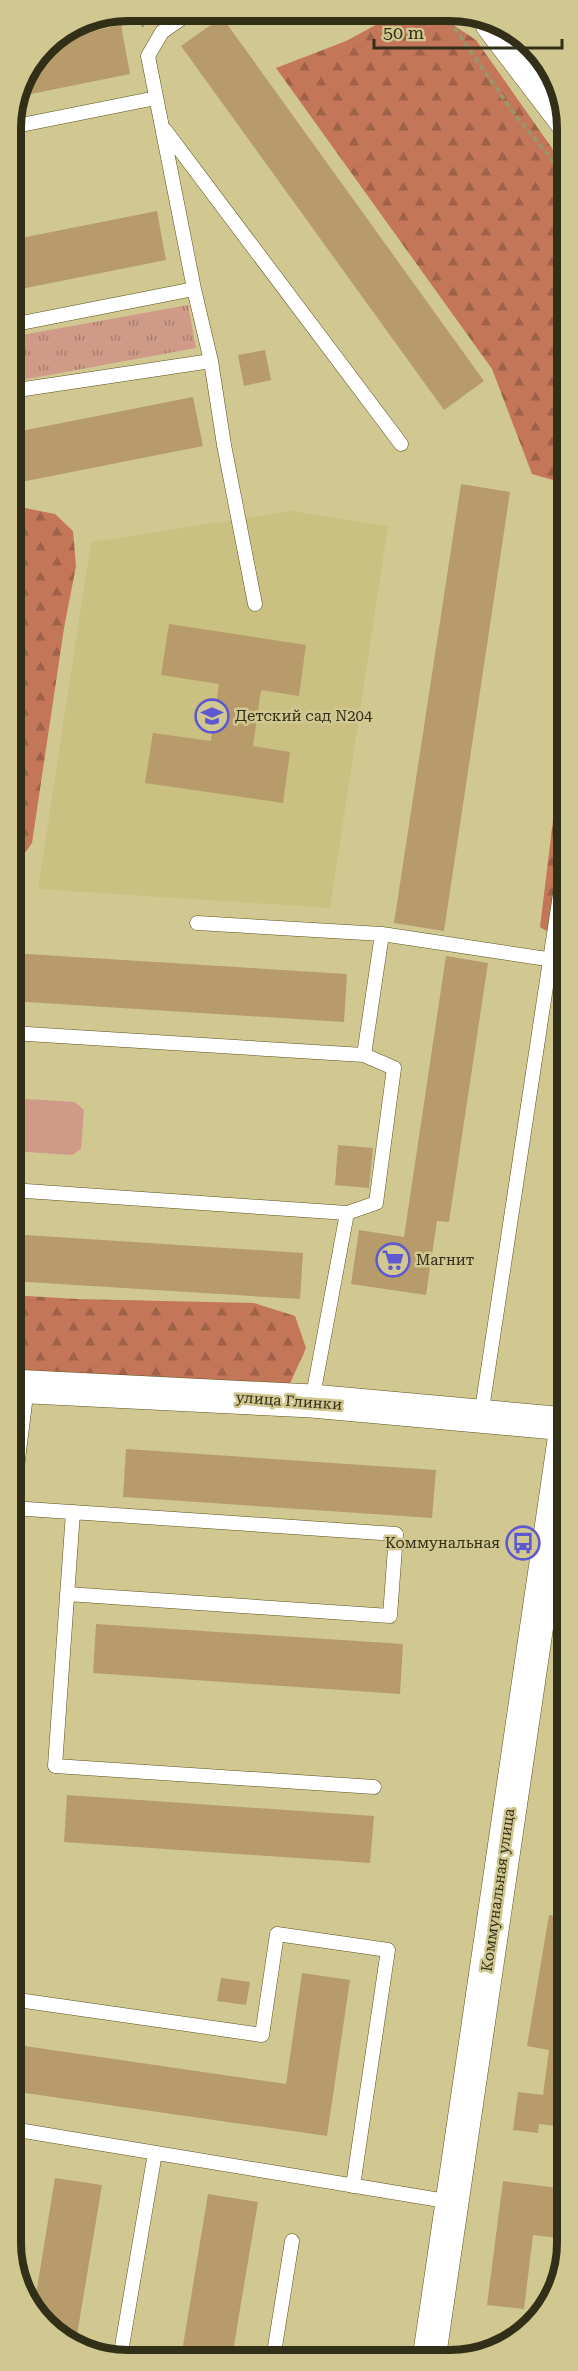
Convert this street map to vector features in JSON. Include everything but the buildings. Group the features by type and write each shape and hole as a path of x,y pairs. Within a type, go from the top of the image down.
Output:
{"street":[{"path":"499,33 554,106"},
{"name":"улица Глинки","path":"21,1387 312,1401 557,1421"},
{"name":"Коммунальная улица","path":"430,2350 557,1510"}],"lane":[{"path":"178,21 162,32 148,56 194,289 211,361 224,444 255,604"},
{"path":"21,125 156,98"},
{"path":"162,126 401,444"},
{"path":"21,323 194,289"},
{"path":"21,390 211,361"},
{"path":"480,1416 557,913"},
{"path":"197,923 382,934 557,960"},
{"path":"364,1055 382,934"},
{"path":"21,1034 364,1055 394,1068 376,1203 346,1213 21,1191"},
{"path":"312,1401 346,1213"},
{"path":"21,1512 73,1512 396,1534 390,1616 67,1594"},
{"path":"73,1512 55,1766 374,1787"},
{"path":"21,2000 262,2035 277,1934 388,1950 353,2186"},
{"path":"21,2131 452,2202"},
{"path":"121,2350 155,2153"},
{"path":"274,2350 292,2241"}],"path":[{"path":"136,21 159,37"},
{"path":"450,21 515,115 557,165"}],"shaded area":[{"name":"Детский сад N204","path":"291,511 388,526 330,908 38,889 91,542"}],"green space":[{"path":"383,21 447,21 476,40 557,155 557,481 532,474 492,369 276,68 346,41"},
{"path":"188,305 196,348 21,380 21,335"},
{"path":"25,508 55,514 73,531 76,566 64,628 32,843 21,859 21,510"},
{"path":"557,788 557,938 540,927"},
{"path":"21,1099 75,1102 84,1110 81,1149 72,1155 21,1152"},
{"path":"21,1296 254,1303 295,1316 306,1348 288,1388 21,1371"}],"place":[{"name":"Детский сад N204","path":"212,716"},
{"name":"Магнит","path":"393,1260"},
{"name":"Коммунальная","path":"523,1543"}]}
